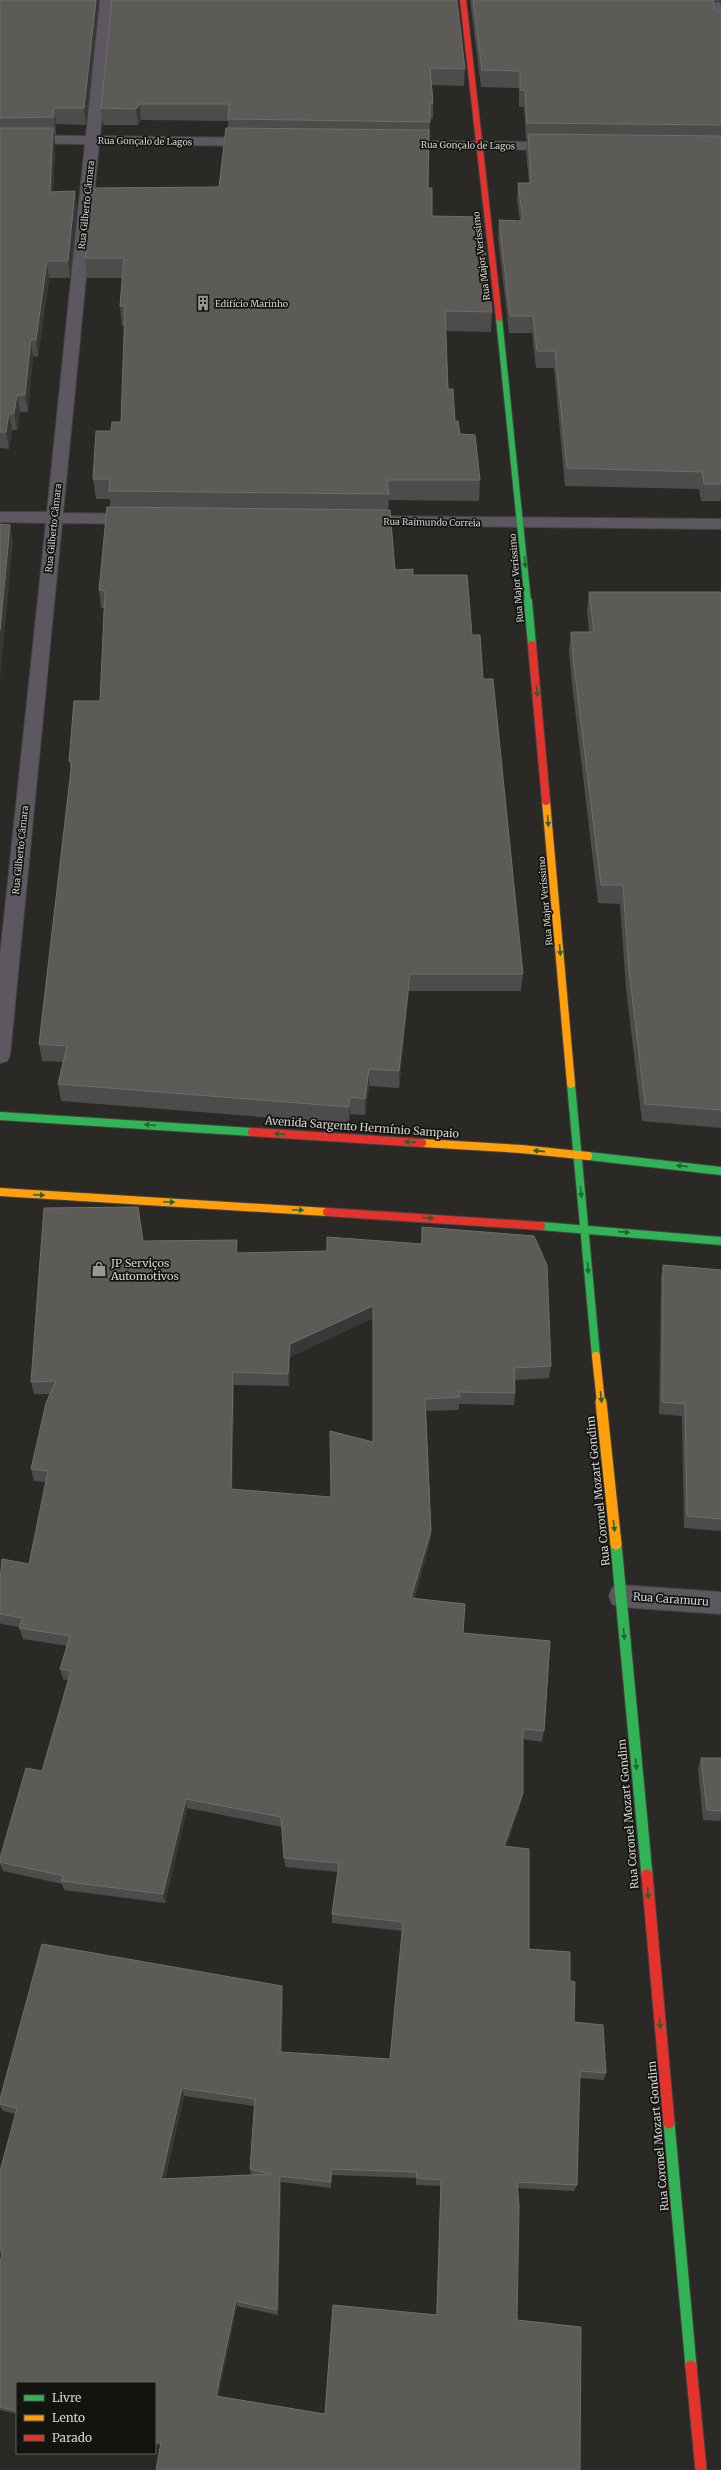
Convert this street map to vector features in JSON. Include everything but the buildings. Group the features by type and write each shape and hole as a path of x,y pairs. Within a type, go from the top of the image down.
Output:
{"street":[{"name":"Rua Gilberto Câmara","path":"0,1055 53,518 107,0"},
{"name":"Rua Major Veríssimo","path":"463,0 521,523 578,1155"},
{"path":"717,6 721,26"},
{"name":"Rua Gonçalo de Lagos","path":"0,139 267,143"},
{"name":"Rua Gonçalo de Lagos","path":"385,144 573,146"},
{"path":"0,517 153,519"},
{"name":"Rua Raimundo Correia","path":"343,521 721,524"},
{"name":"Avenida Sargento Hermínio Sampaio","path":"0,1116 521,1149 721,1171"},
{"name":"Rua Coronel Mozart Gondim","path":"578,1155 701,2470"},
{"path":"0,1192 585,1229 721,1242"},
{"name":"Rua Caramuru","path":"620,1596 721,1602"}],"traffic: fast":[{"path":"499,318 519,501 532,645"},
{"path":"571,1084 596,1356"},
{"path":"0,1116 252,1132"},
{"path":"588,1156 721,1171"},
{"path":"541,1226 721,1241"},
{"path":"616,1544 647,1875"},
{"path":"669,2123 691,2366"}],"traffic: slow":[{"path":"546,801 571,1084"},
{"path":"422,1143 521,1149 588,1156"},
{"path":"0,1192 327,1212"},
{"path":"596,1356 616,1544"}],"traffic: jam":[{"path":"463,0 499,318"},
{"path":"532,645 546,801"},
{"path":"252,1132 422,1143"},
{"path":"327,1212 541,1226"},
{"path":"647,1875 669,2123"},
{"path":"691,2366 701,2470"}],"place":[{"name":"Edifício Marinho","path":"203,303"},
{"name":"JP Serviços Automotivos","path":"99,1269"}]}
